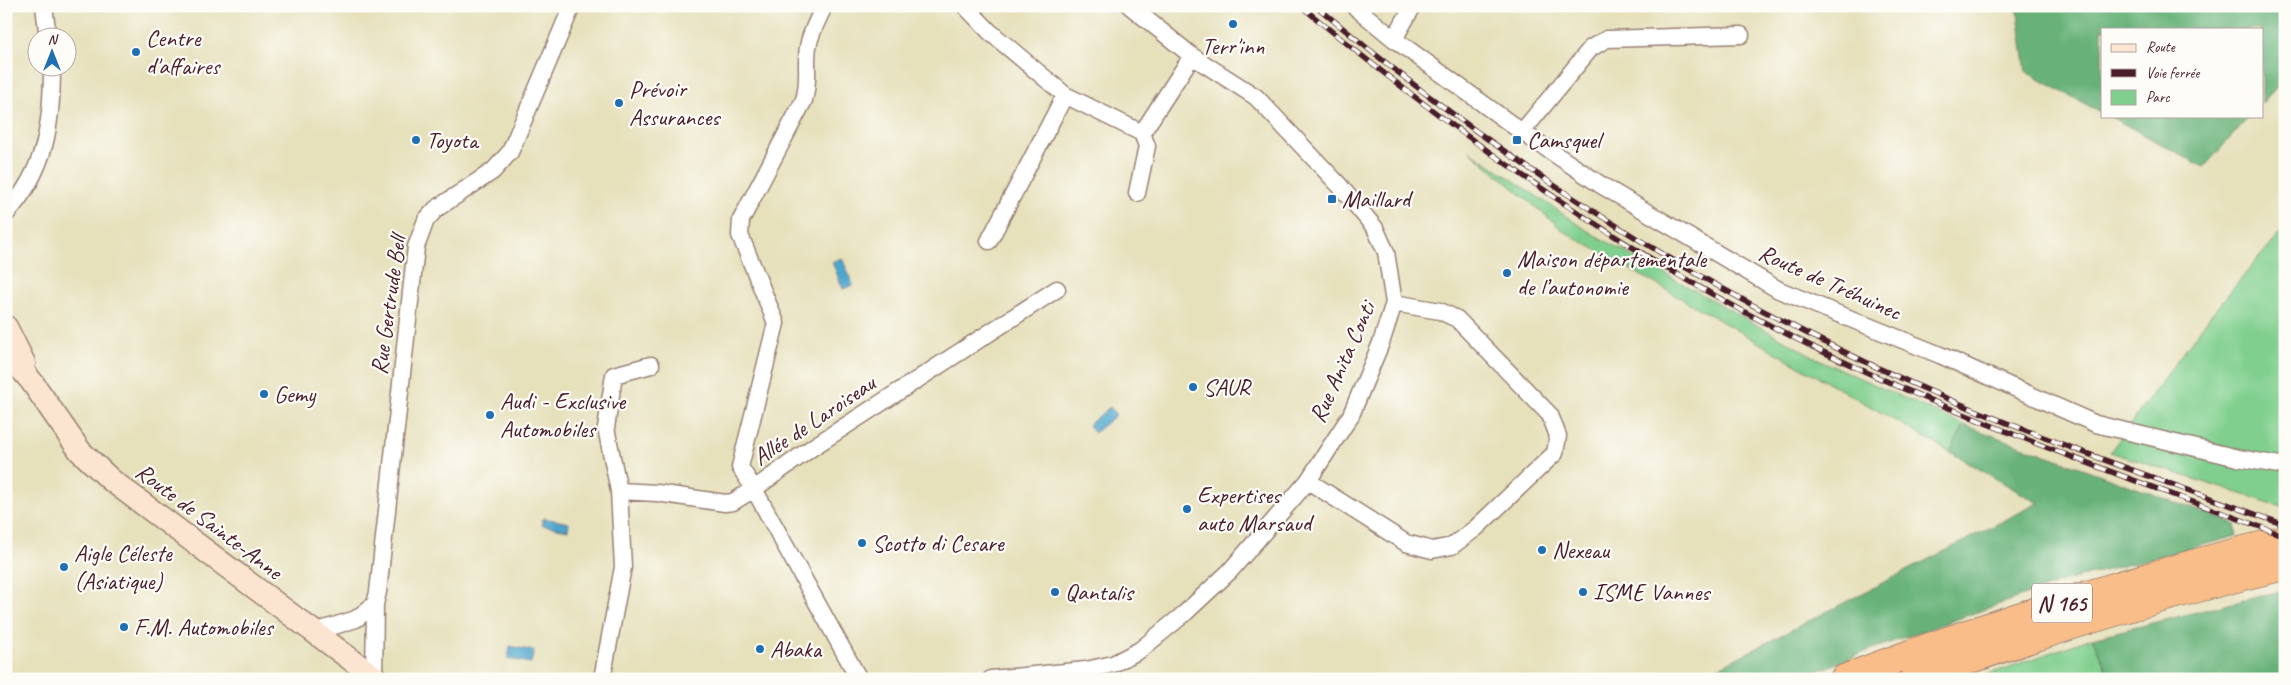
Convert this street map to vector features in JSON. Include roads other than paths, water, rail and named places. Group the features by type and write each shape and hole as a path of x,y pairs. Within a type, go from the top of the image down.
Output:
{"highway":[{"name":"N 165","path":"1844,679 1944,642 2067,601 2189,565 2285,540"},
{"name":"N 165","path":"1915,679 2092,619 2167,596 2285,566"}],"main road":[{"name":"Route de Sainte-Anne","path":"6,327 19,349 32,382"},
{"name":"Route de Sainte-Anne","path":"6,351 32,382 80,451 111,480 376,678"}],"street":[{"path":"44,6 47,28"},
{"name":"Rue Gertrude Bell","path":"376,678 375,604 378,592 416,248 426,220 431,214 457,194 493,171 510,152 572,6"},
{"path":"619,491 657,493 725,503 733,502 754,489 740,467 776,323 740,235 741,220 804,100 809,83 807,50 810,35 824,6"},
{"path":"965,6 990,32 1064,95 1142,133 1147,146 1137,193"},
{"name":"Rue Anita Conti","path":"991,679 1086,670 1113,664 1140,650 1184,614 1230,571 1308,482 1350,415 1381,343 1394,303 1386,252 1375,228 1365,214 1256,97 1192,56 1130,6"},
{"name":"Route de Tréhuinec","path":"1354,6 1394,39 1522,132 1601,185 1779,290 1940,354 2096,424 2238,458 2285,466"},
{"path":"1394,39 1413,6"},
{"path":"1522,132 1591,48 1607,39 1741,35"},
{"path":"1142,133 1192,56"},
{"path":"6,214 16,203 32,177 46,144 51,111 52,78"},
{"path":"989,241 1064,95"},
{"name":"Allée de Laroiseau","path":"859,679 754,489 813,448 1057,289"},
{"path":"1308,482 1406,543 1432,550 1452,546 1476,528 1555,453 1558,436 1550,415 1457,319 1440,311 1394,303"},
{"path":"602,679 623,567 619,491 606,428 614,375 651,365"},
{"path":"315,632 356,619 375,604"}],"water":[{"path":"842,258 853,285 843,289 832,262"},
{"path":"1110,407 1116,415 1094,433 1088,425"},
{"path":"543,518 569,523 568,530 542,525"},
{"path":"510,646 534,651 531,663 508,659"}],"railway":[{"path":"1301,6 1421,102 1546,192 1611,234 1744,312 1870,374 1987,424 2285,536"},
{"path":"1316,6 1385,62 1528,168 1602,217 1756,307 1916,385 2007,423 2285,525"}],"place":[{"name":"Terr'inn","path":"1233,24"},
{"name":"Centre d'affaires","path":"136,52"},
{"name":"Prévoir Assurances","path":"619,103"},
{"name":"Toyota","path":"416,140"},
{"name":"Camsquel","path":"1517,140"},
{"name":"Maillard","path":"1332,199"},
{"name":"Maison départementale de l’autonomie","path":"1507,273"},
{"name":"SAUR","path":"1193,387"},
{"name":"Gemy","path":"264,394"},
{"name":"Audi - Exclusive Automobiles","path":"490,415"},
{"name":"Expertises auto Marsaud","path":"1187,509"},
{"name":"Scotto di Cesare","path":"862,543"},
{"name":"Nexeau","path":"1542,550"},
{"name":"Aigle Céleste (Asiatique)","path":"64,567"},
{"name":"Qantalis","path":"1055,592"},
{"name":"ISME Vannes","path":"1583,592"},
{"name":"F.M. Automobiles","path":"124,627"},
{"name":"Abaka","path":"760,649"}]}
